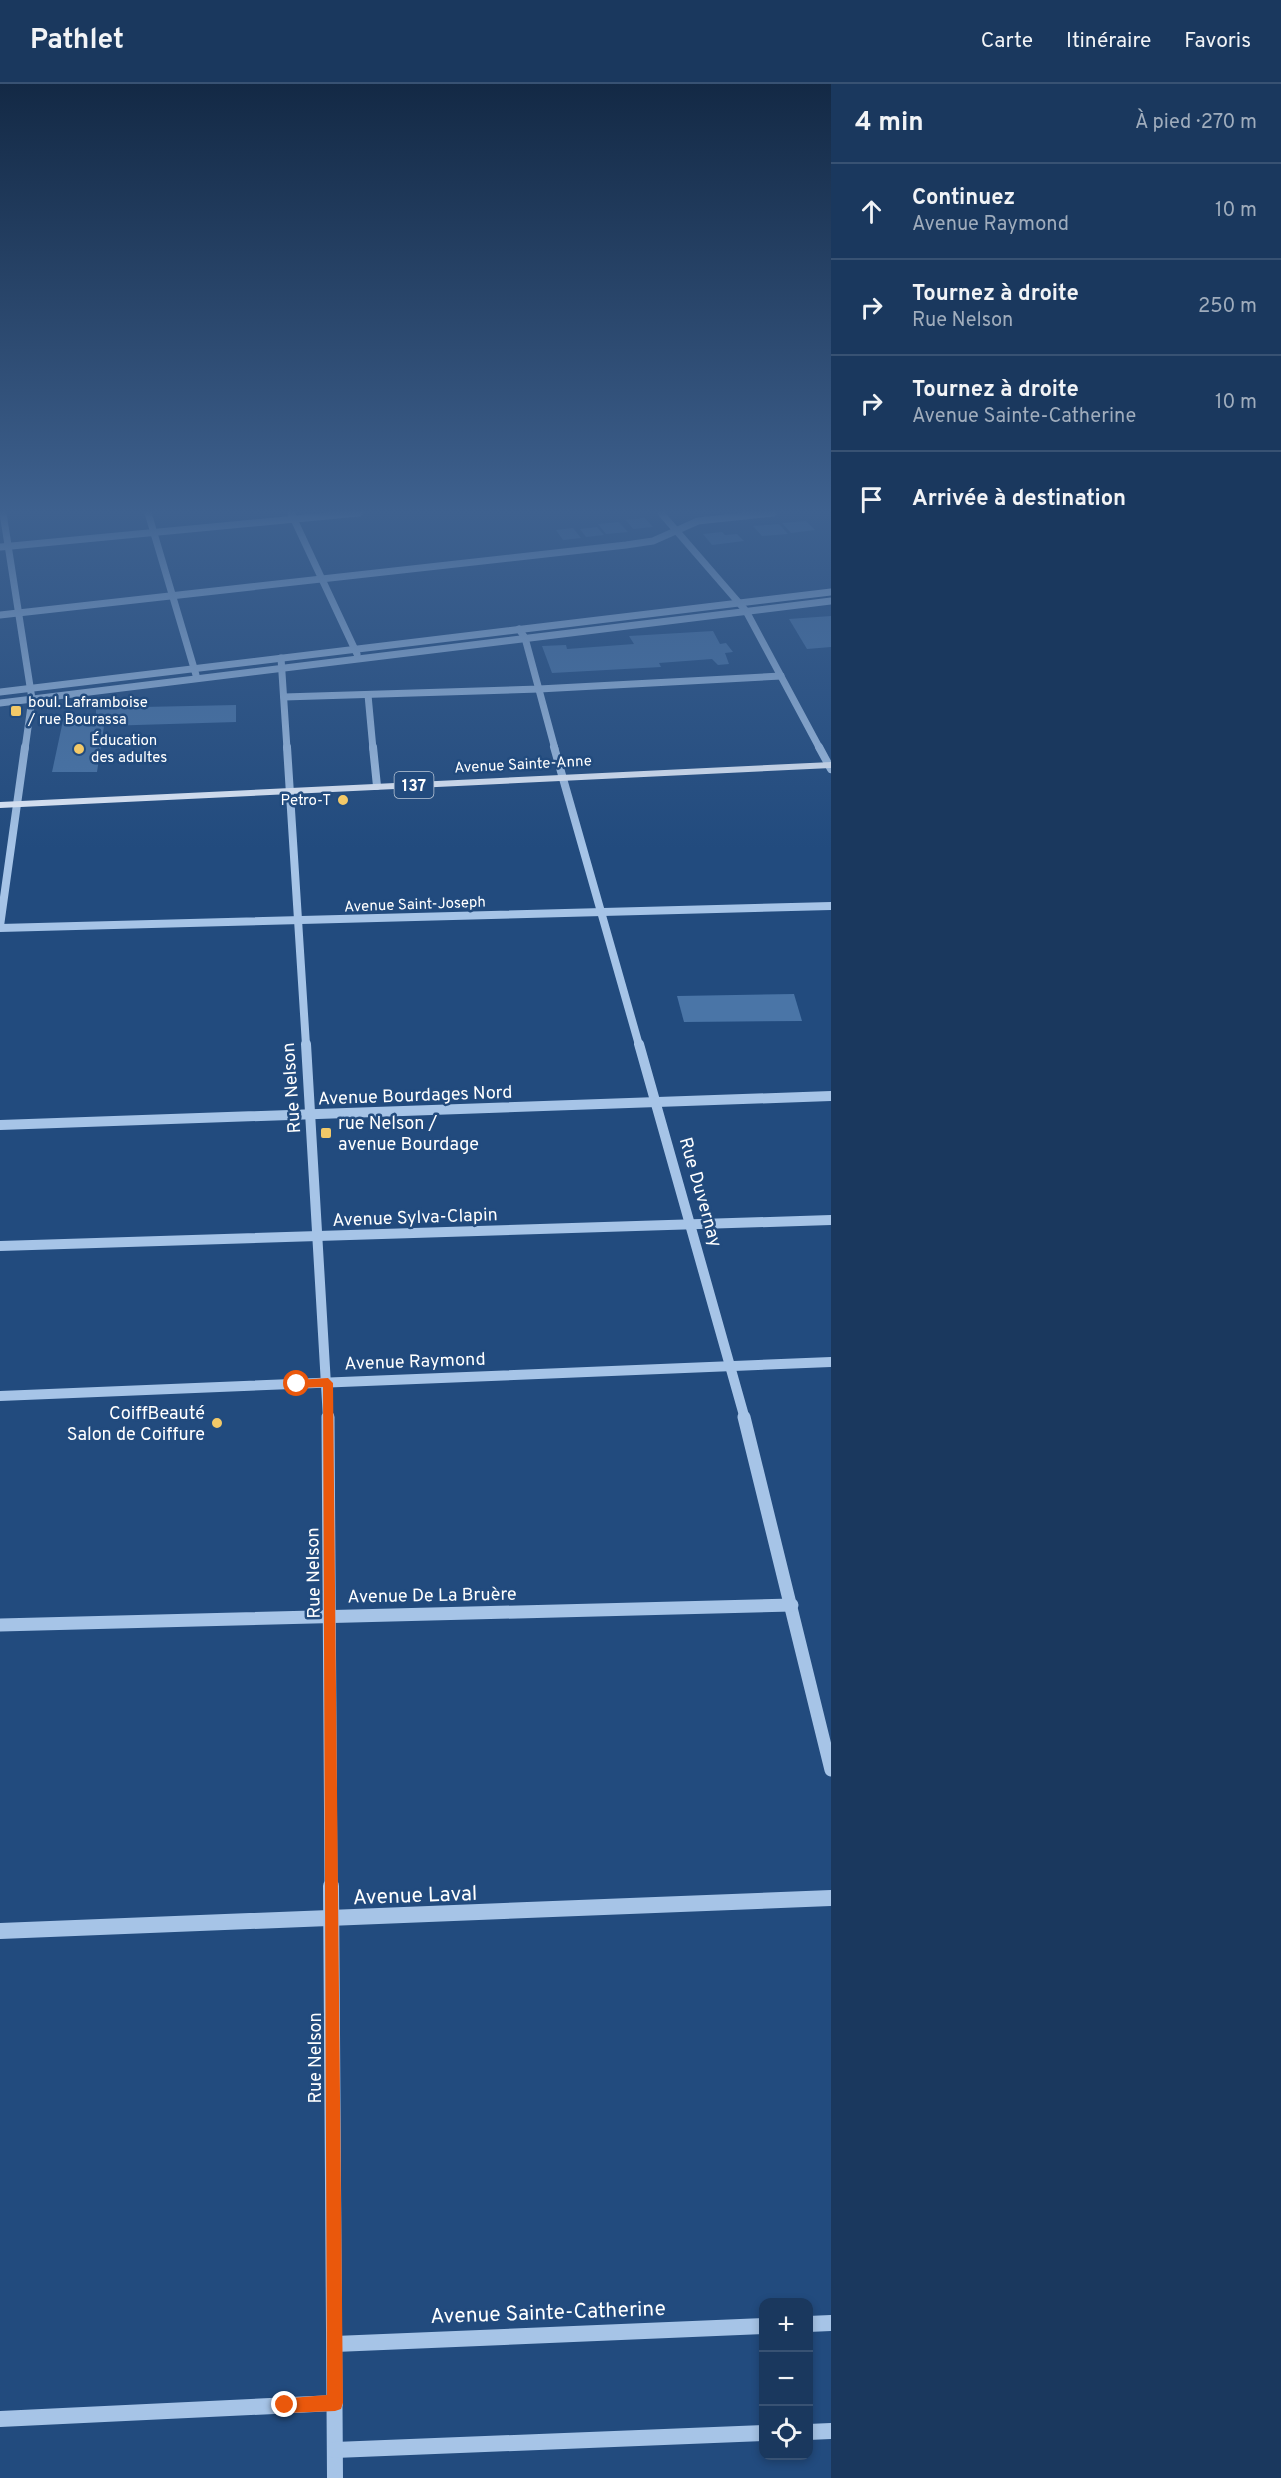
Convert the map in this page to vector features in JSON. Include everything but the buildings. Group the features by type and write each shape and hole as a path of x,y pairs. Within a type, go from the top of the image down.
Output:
{"main road":[{"name":"Avenue Sainte-Anne","path":"0,805 830,766"}],"street":[{"path":"0,927 32,699 21,625"},
{"path":"182,625 196,679"},
{"path":"344,625 359,659"},
{"path":"0,692 555,625"},
{"path":"0,703 634,625"},
{"path":"753,625 830,766"},
{"name":"Rue Duvernay","path":"519,629 525,638 562,777 732,1366 831,1770"},
{"name":"Rue Nelson","path":"281,658 328,1383 335,2478"},
{"path":"284,697 539,689 781,676"},
{"path":"368,695 377,786"},
{"name":"Avenue Saint-Joseph","path":"0,927 831,906"},
{"name":"Avenue Bourdages Nord","path":"0,1125 310,1116 831,1096"},
{"name":"Avenue Sylva-Clapin","path":"0,1246 831,1220"},
{"name":"Avenue Raymond","path":"0,1396 831,1362"},
{"name":"Avenue De La Bruère","path":"0,1625 792,1605"},
{"name":"Avenue Laval","path":"0,1931 831,1898"},
{"path":"813,2324 831,2323"},
{"name":"Avenue Sainte-Catherine","path":"335,2344 759,2326"},
{"path":"0,2419 335,2403"},
{"path":"813,2432 831,2431"},
{"path":"335,2450 759,2433"}],"place":[{"name":"boul. Laframboise / rue Bourassa","path":"16,711"},
{"name":"Éducation des adultes","path":"79,749"},
{"name":"Petro-T","path":"343,800"},
{"name":"rue Nelson / avenue Bourdage","path":"326,1133"},
{"name":"CoiffBeauté Salon de Coiffure","path":"217,1423"}],"route":[{"path":"285,2405 335,2403 328,1383 297,1384"}]}
